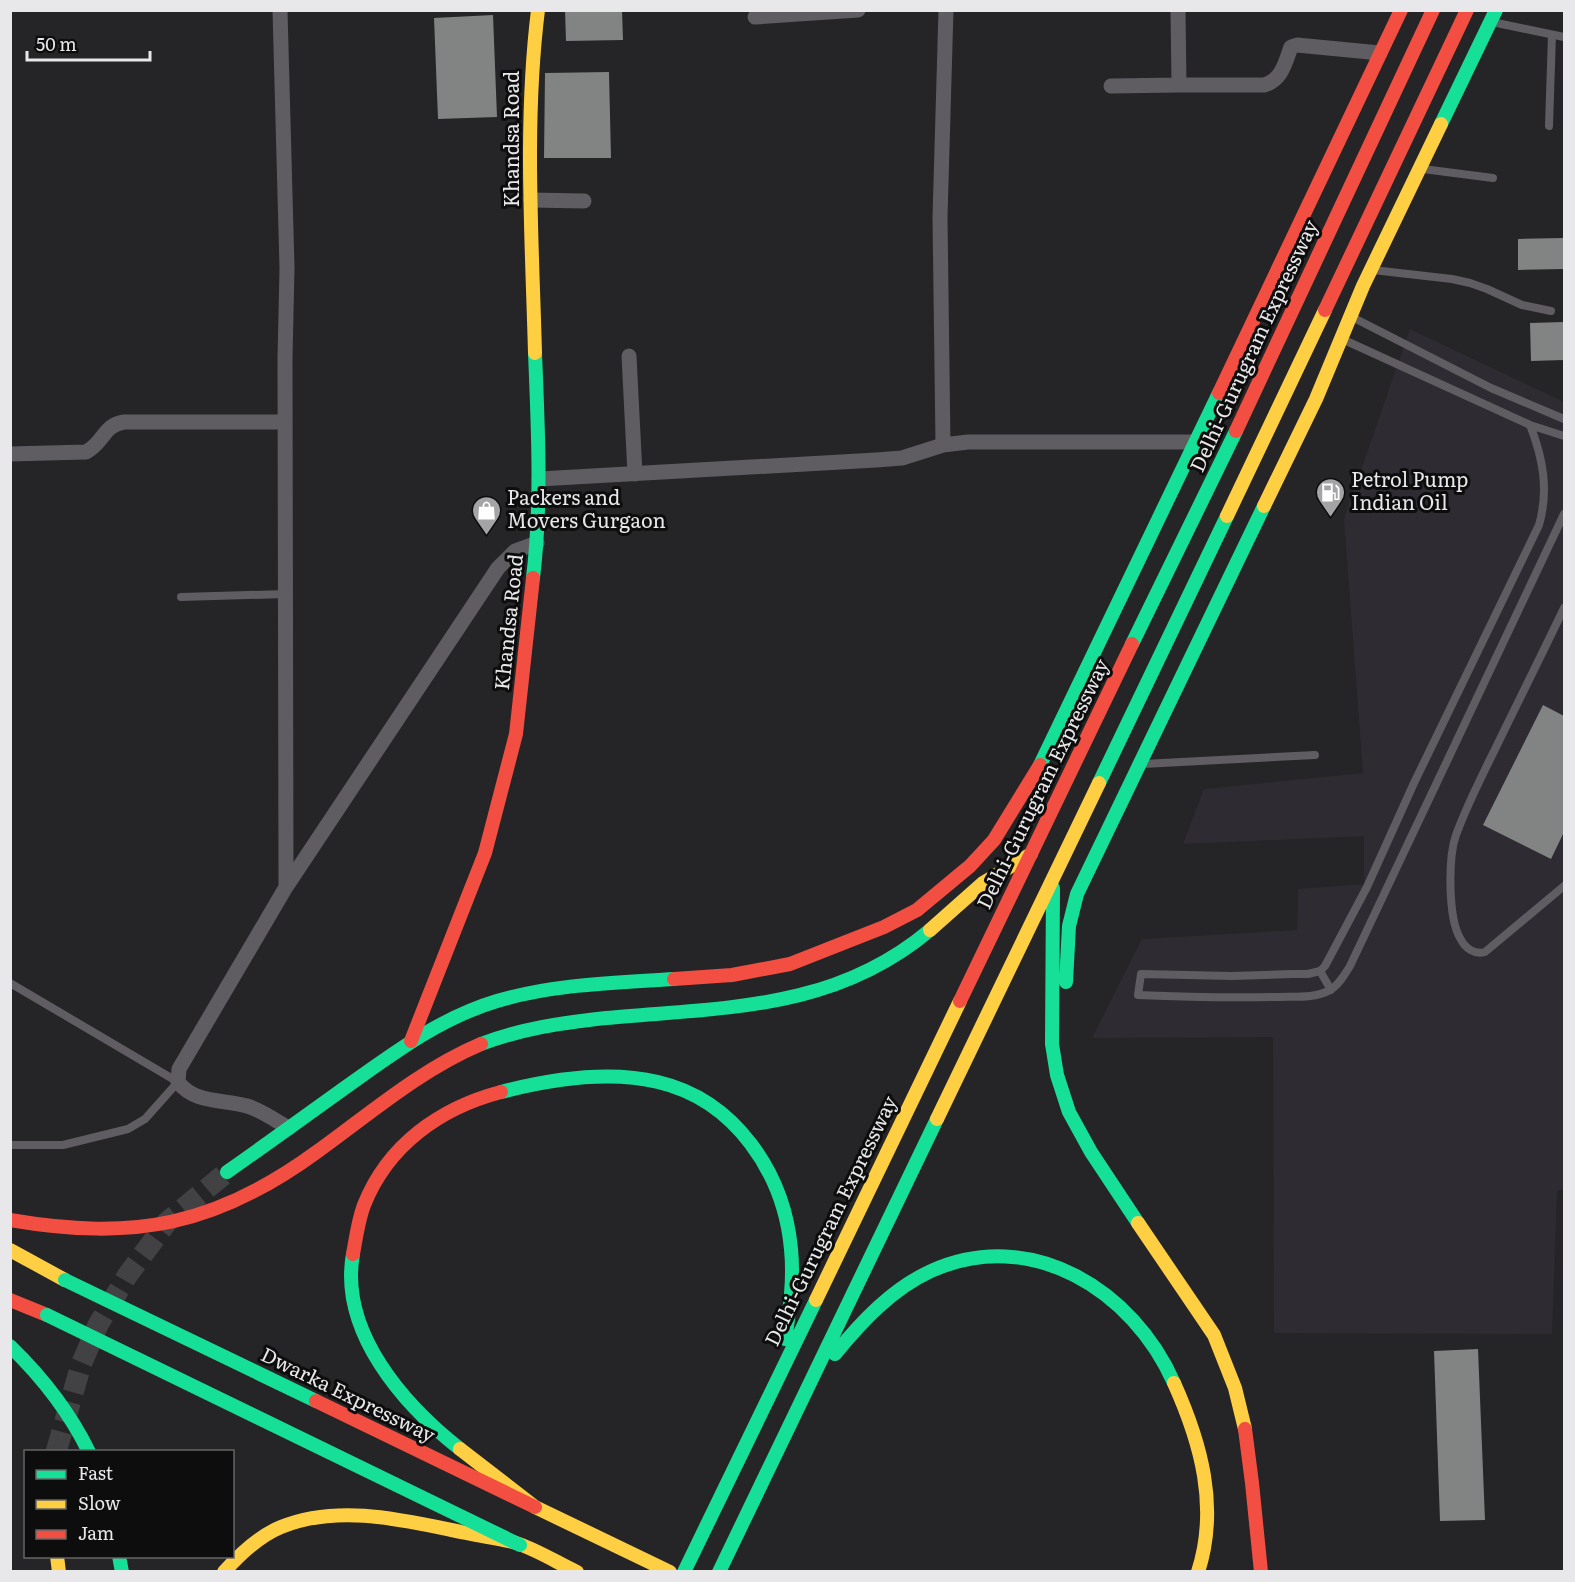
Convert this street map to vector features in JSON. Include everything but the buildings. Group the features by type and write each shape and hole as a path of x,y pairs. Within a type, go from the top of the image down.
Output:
{"main road":[{"name":"Khandsa Road","path":"411,1041 485,853 516,734 537,543 539,479 531,200 532,58 538,10"},
{"path":"227,1172 411,1041 461,1014 498,1001 587,985 732,975 790,964 884,927 917,910 970,866 994,840 1045,758 1401,10"},
{"name":"Delhi-Gurugram Expressway","path":"684,1572 1267,366 1433,10"},
{"path":"719,1572 1295,375 1467,10"},
{"path":"1054,1060 1064,1042 1066,943 1073,905 1316,399 1371,270 1493,16"},
{"path":"10,1220 52,1228 98,1231 150,1227 193,1218 239,1200 286,1174 420,1075 464,1051 507,1034 554,1024 759,1003 804,994 844,982 890,959 926,934 984,882 1031,854"},
{"path":"1053,878 1051,1016 1057,1075 1070,1112 1091,1152 1214,1335 1228,1367 1238,1398 1247,1444 1261,1572"},
{"path":"535,1507 466,1455 400,1395 388,1380 368,1345 360,1323 352,1285 352,1247 362,1210 372,1187 400,1149 420,1130 462,1105 525,1085 601,1076 651,1080 693,1095 717,1110 740,1130 765,1163 783,1202 789,1228 793,1269 791,1311 778,1376"},
{"name":"Dwarka Expressway","path":"10,1250 65,1280 670,1572"},
{"path":"807,1389 854,1330 897,1292 922,1276 953,1263 999,1257 1020,1257 1068,1270 1091,1283 1124,1309 1159,1354 1185,1406 1195,1432 1207,1489 1208,1529 1198,1572"},
{"path":"10,1300 47,1315 577,1572"},
{"path":"10,1346 57,1395 78,1428 88,1450"},
{"path":"224,1572 237,1557 258,1540 281,1527 322,1516 345,1515 396,1520 520,1545"}],"street":[{"path":"280,10 286,209 286,887"},
{"path":"755,17 858,10"},
{"path":"943,445 940,218 946,10"},
{"path":"1178,10 1179,85"},
{"path":"1111,86 1264,85 1272,83 1280,76 1291,47 1297,45 1380,53"},
{"path":"531,200 584,201"},
{"path":"629,356 635,474"},
{"path":"10,454 86,452 96,445 109,427 124,422 285,422"},
{"path":"539,479 893,458 914,455 943,445 968,442 1194,442"},
{"path":"289,1128 249,1106 195,1097 184,1090 178,1082 179,1069 286,887 498,568 515,551 537,543"}],"lane":[{"path":"1493,16 1564,37"},
{"path":"1549,126 1552,35"},
{"path":"1420,168 1493,178"},
{"path":"1371,270 1470,283 1522,305 1551,311"},
{"path":"1350,317 1491,388 1564,419"},
{"path":"1341,339 1530,425 1564,436"},
{"path":"1530,425 1539,449 1545,484 1545,498 1539,525 1414,783 1367,887 1325,966 1320,971 1308,974 1232,976 1141,974 1138,995 1227,998 1317,995 1331,990 1343,977 1564,513"},
{"path":"181,597 286,594"},
{"path":"1564,608 1481,777 1456,836 1452,855 1452,904 1459,936 1472,952 1485,952 1564,886"},
{"path":"1140,764 1315,755"},
{"path":"1320,971 1331,990"},
{"path":"10,983 178,1082 146,1119 128,1129 63,1145 10,1145"}],"shaded area":[{"path":"1410,329 1564,402 1564,1190 1557,1190 1552,1334 1274,1333 1273,1037 1092,1038 1142,939 1297,930 1298,889 1364,884 1364,836 1183,844 1204,789 1363,773 1344,519"}],"tunnel":[{"path":"57,1450 81,1365 98,1325 127,1276 167,1222 227,1172"}],"traffic: fast":[{"path":"1441,124 1496,10"},
{"path":"533,578 538,494 535,353"},
{"path":"1040,765 1219,393"},
{"path":"1132,644 1236,431"},
{"path":"1066,982 1069,926 1077,894 1264,506"},
{"path":"1099,783 1227,516"},
{"path":"1053,888 1052,1044 1057,1075 1069,1112 1091,1152 1138,1223"},
{"path":"481,1044 512,1034 558,1024 735,1007 816,991 855,976 893,957 930,930"},
{"path":"227,1172 400,1049 476,1008 540,991 607,983 674,979"},
{"path":"501,1092 559,1080 599,1076 639,1078 686,1091 710,1105 732,1123 751,1144 766,1168 778,1193 786,1221 792,1272 785,1339"},
{"path":"719,1572 937,1119"},
{"path":"353,1254 351,1283 356,1311 366,1338 380,1364 418,1411 460,1449"},
{"path":"835,1354 878,1307 917,1278 968,1259 1005,1256 1041,1262 1075,1275 1105,1295 1133,1320 1156,1350 1174,1383"},
{"path":"65,1280 316,1401"},
{"path":"684,1572 816,1300"},
{"path":"47,1315 520,1545"},
{"path":"10,1346 54,1396 88,1450"},
{"path":"119,1558 122,1572"}],"traffic: slow":[{"path":"535,353 530,138 538,10"},
{"path":"1264,506 1316,399 1363,286 1441,124"},
{"path":"1227,516 1325,310"},
{"path":"937,1119 1099,783"},
{"path":"930,930 983,883 1031,854"},
{"path":"816,1300 960,1001"},
{"path":"1138,1223 1214,1335 1235,1388 1245,1429"},
{"path":"10,1250 65,1280"},
{"path":"1174,1383 1199,1452 1207,1499 1204,1548 1198,1572"},
{"path":"460,1449 535,1507 670,1572"},
{"path":"224,1572 250,1546 281,1527 303,1520 350,1515 374,1516 506,1540 534,1550 577,1572"},
{"path":"57,1558 59,1572"}],"traffic: jam":[{"path":"1219,393 1401,10"},
{"path":"1236,431 1433,10"},
{"path":"1325,310 1467,10"},
{"path":"411,1041 485,853 516,734 533,578"},
{"path":"960,1001 1132,644"},
{"path":"674,979 732,975 790,964 884,927 917,910 970,866 994,840 1040,765"},
{"path":"10,1220 96,1229 172,1222 208,1211 244,1196 281,1176 417,1079 437,1066 481,1044"},
{"path":"353,1254 364,1205 387,1164 402,1147 437,1119 457,1108 501,1092"},
{"path":"10,1300 47,1315"},
{"path":"316,1401 535,1507"},
{"path":"1245,1429 1261,1572"}],"place":[{"name":"Petrol Pump Indian Oil","path":"1330,518"},
{"name":"Packers and Movers Gurgaon","path":"486,536"}]}
